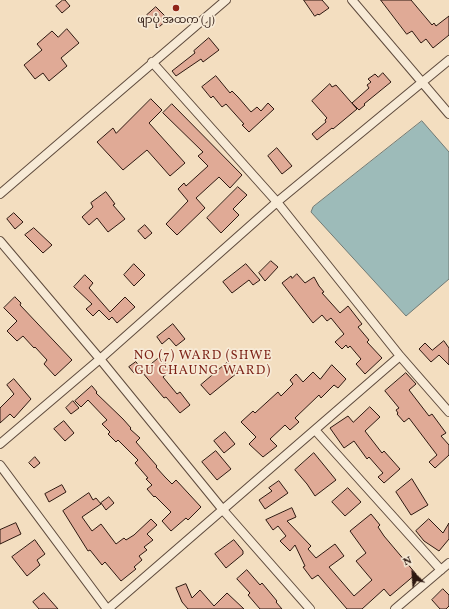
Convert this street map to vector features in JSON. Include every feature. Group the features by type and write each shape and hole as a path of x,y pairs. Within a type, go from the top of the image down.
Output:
{"street":[{"path":"0,194 226,0"},
{"path":"352,0 449,114"},
{"path":"0,444 100,359 277,202 449,60"},
{"path":"152,62 277,202 400,356 449,412"},
{"path":"0,241 100,359 222,510 310,609"},
{"path":"0,465 107,609 400,356"},
{"path":"315,430 441,570"},
{"path":"395,609 449,563"}],"water":[{"path":"422,121 449,152 449,279 406,316 311,212 313,207"}],"building":[{"path":"65,0 70,6 62,13 56,6"},
{"path":"304,0 322,0 329,8 315,16"},
{"path":"381,0 411,0 432,25 434,23 436,26 449,16 449,35 433,48 426,39 421,43 412,31 407,34"},
{"path":"156,7 168,19 159,27 147,15"},
{"path":"67,29 79,43 61,58 67,66 49,81 43,73 35,79 24,65 42,50 37,44 52,31 58,37"},
{"path":"209,38 219,50 203,62 201,59 176,76 172,71 195,53 194,51"},
{"path":"383,73 391,82 364,104 365,105 359,110 352,103 369,88 367,85 371,82 368,79 375,74 378,77"},
{"path":"216,76 230,93 232,91 251,112 257,107 261,111 268,103 274,109 249,132 242,125 244,124 226,104 222,107 213,96 211,98 202,87"},
{"path":"330,84 332,87 336,85 357,109 317,140 312,134 326,122 325,120 327,118 312,101"},
{"path":"151,99 162,110 149,123 185,163 170,176 147,150 123,170 97,142 113,128 116,133"},
{"path":"172,104 242,175 230,188 219,177 196,198 205,208 177,235 166,224 188,201 178,189 184,183 186,186 208,166 198,156 203,152 163,113"},
{"path":"277,148 292,166 282,174 268,156"},
{"path":"238,187 247,195 233,209 239,215 221,233 207,218"},
{"path":"106,192 115,204 113,205 125,219 108,232 97,218 89,225 82,217 93,207 91,203"},
{"path":"14,213 23,222 15,229 7,219"},
{"path":"145,225 152,233 145,239 138,231"},
{"path":"34,228 52,245 43,253 25,235"},
{"path":"271,261 278,267 265,281 259,273"},
{"path":"134,264 145,275 134,286 124,275"},
{"path":"246,264 260,280 253,285 249,280 232,293 223,282"},
{"path":"297,274 305,283 314,277 324,292 322,293 340,313 348,306 362,324 358,327 369,340 367,342 382,358 365,374 356,364 361,359 350,346 348,348 346,345 342,349 335,342 344,334 331,318 327,321 322,315 313,323 282,283 291,276 292,278"},
{"path":"85,275 93,283 89,288 110,312 125,297 135,307 117,323 112,317 109,320 99,310 93,316 86,309 92,304 74,287"},
{"path":"15,297 21,303 20,305 72,360 55,376 44,364 47,360 35,347 34,348 23,336 17,341 7,331 17,321 4,308"},
{"path":"173,324 185,339 176,346 169,338 162,344 157,337"},
{"path":"444,341 449,348 449,365 439,355 431,362 419,349 425,343 432,350"},
{"path":"160,357 171,370 163,377 177,394 180,392 190,405 180,413 166,397 164,398 142,372"},
{"path":"136,362 141,368 134,373 129,367"},
{"path":"228,362 237,373 210,395 201,385"},
{"path":"332,365 346,379 338,388 334,385 321,398 319,395 295,418 299,422 290,430 285,425 270,439 277,446 263,457 249,444 256,437 241,422 253,411 255,413 278,392 281,396 293,384 290,380 296,374 303,382 313,372 320,379"},
{"path":"406,373 416,384 409,390 429,416 432,414 446,433 441,436 449,445 449,455 435,468 429,462 437,455 409,418 404,422 397,414 398,413 396,410 399,408 385,391"},
{"path":"14,379 31,399 14,418 10,414 0,423 0,408 14,394 7,385"},
{"path":"92,386 97,392 96,393 140,438 136,442 165,477 172,484 176,480 201,507 188,520 186,518 171,531 162,521 171,512 147,489 152,485 135,463 138,460 118,440 116,442 108,434 110,432 102,424 107,420 88,400 81,407 75,401"},
{"path":"73,401 79,408 71,414 66,408"},
{"path":"370,407 380,417 365,431 382,453 384,451 400,469 384,483 378,477 383,473 369,457 367,459 354,441 344,448 330,428 348,416 353,422"},
{"path":"64,421 74,433 65,441 54,429"},
{"path":"225,432 235,444 224,453 214,441"},
{"path":"216,451 231,469 217,480 202,462"},
{"path":"314,453 336,480 315,496 295,470"},
{"path":"35,457 40,463 34,468 29,463"},
{"path":"412,479 428,505 411,515 396,492"},
{"path":"279,481 288,493 265,509 259,500 272,491 269,488"},
{"path":"62,485 66,492 49,502 45,494"},
{"path":"348,488 361,502 345,516 332,502"},
{"path":"89,493 93,500 96,498 101,504 82,517 92,531 101,524 116,544 124,538 126,540 134,535 151,519 157,525 147,534 153,540 144,547 147,550 139,556 142,560 134,567 136,569 121,581 105,562 102,565 90,550 88,551 63,511"},
{"path":"109,497 114,503 106,510 101,503"},
{"path":"292,508 296,517 287,521 311,546 308,549 316,558 335,544 344,556 329,567 354,596 372,580 356,561 366,553 350,531 371,514 380,525 378,527 384,536 416,574 390,596 384,589 362,609 347,609 318,575 312,579 303,567 305,566 295,545 290,551 280,541 286,536 278,526 273,530 266,520"},
{"path":"429,519 443,533 449,523 449,539 439,551 424,541 416,531"},
{"path":"16,523 21,534 0,544 0,530"},
{"path":"35,540 45,554 37,560 40,565 27,576 12,557"},
{"path":"234,540 243,551 243,554 226,568 215,554"},
{"path":"247,570 260,585 262,583 282,609 260,609 248,595 250,593 237,579"},
{"path":"186,584 192,598 200,590 214,606 227,593 244,609 188,609 182,602 176,588"},
{"path":"443,589 449,595 449,606 446,609 440,609 432,600"},
{"path":"44,593 58,609 39,609 33,602"}],"place":[{"name":"ဖျာပုံ အထက (၂)","path":"176,8"}],"district":[{"name":"NO (7) WARD (SHWE GU CHAUNG WARD)","path":"203,364"}]}
